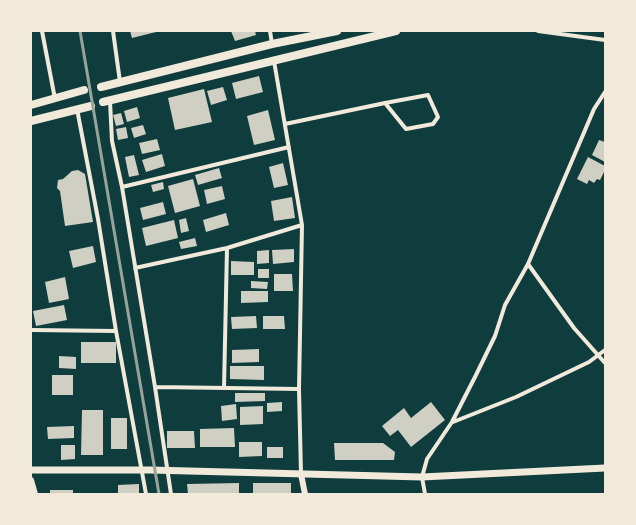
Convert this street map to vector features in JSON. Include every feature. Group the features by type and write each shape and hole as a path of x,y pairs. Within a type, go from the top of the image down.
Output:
{"highway":[{"path":"101,87 272,44 337,31"},
{"path":"107,101 396,31"},
{"path":"31,105 84,90"},
{"path":"31,121 77,108 90,106"}],"main road":[{"path":"31,470 142,470 422,477 605,468"}],"street":[{"path":"42,31 55,99"},
{"path":"113,31 120,82"},
{"path":"270,31 272,44"},
{"path":"538,31 605,40"},
{"path":"274,61 302,225 299,389 301,474 305,494"},
{"path":"425,494 422,477 427,459 452,422 494,336 505,305 528,264 570,169 594,109 605,92"},
{"path":"285,124 385,103 428,95 438,117 433,124 406,129 385,103"},
{"path":"107,101 112,141 122,187 136,268 171,494"},
{"path":"77,108 98,218 116,331 146,494"},
{"path":"122,187 289,147"},
{"path":"136,268 227,248 265,238 302,225"},
{"path":"224,388 227,248"},
{"path":"528,264 574,328 597,356 605,363"},
{"path":"31,330 116,331"},
{"path":"452,422 516,397 589,362 605,350"},
{"path":"155,387 299,389"},
{"path":"31,480 35,494"}],"building":[{"path":"130,31 156,31 156,32 132,38"},
{"path":"231,31 255,31 256,35 235,41"},
{"path":"259,76 263,92 236,99 232,83"},
{"path":"223,87 227,100 211,105 207,91"},
{"path":"204,89 212,122 175,130 168,98"},
{"path":"137,107 140,118 127,122 124,111"},
{"path":"268,110 275,140 254,145 247,116"},
{"path":"121,113 124,124 116,126 113,115"},
{"path":"143,125 146,134 134,138 131,128"},
{"path":"126,127 128,138 118,140 116,129"},
{"path":"157,139 160,150 142,154 139,143"},
{"path":"599,140 605,142 605,162 592,155"},
{"path":"162,154 165,166 146,172 142,160"},
{"path":"134,155 139,175 129,177 125,157"},
{"path":"588,157 605,166 605,170 600,180 597,179 594,183 589,180 587,184 577,179"},
{"path":"283,163 288,185 274,188 269,167"},
{"path":"219,168 222,178 198,185 195,175"},
{"path":"78,170 85,174 93,222 65,226 60,191 57,188 58,180 63,179 72,171"},
{"path":"193,179 200,206 175,213 168,186"},
{"path":"163,182 164,189 153,192 151,185"},
{"path":"222,186 225,199 207,204 204,190"},
{"path":"292,197 295,218 274,221 271,201"},
{"path":"163,202 166,214 143,220 140,208"},
{"path":"226,213 229,225 206,232 203,220"},
{"path":"186,218 189,231 181,233 179,220"},
{"path":"174,220 178,238 146,246 142,228"},
{"path":"195,238 197,246 181,249 179,242"},
{"path":"93,246 96,262 73,268 69,251"},
{"path":"294,249 294,262 273,264 272,250"},
{"path":"269,250 269,263 257,264 257,251"},
{"path":"231,261 254,262 254,275 231,275"},
{"path":"258,269 269,269 269,278 258,278"},
{"path":"274,274 292,274 293,291 274,291"},
{"path":"65,277 69,299 49,303 45,282"},
{"path":"251,281 268,282 267,289 251,288"},
{"path":"241,291 268,291 268,302 241,303"},
{"path":"64,305 67,320 36,326 33,311"},
{"path":"256,316 257,328 232,329 231,317"},
{"path":"263,316 284,316 285,329 263,329"},
{"path":"81,342 116,342 116,363 81,363"},
{"path":"259,349 259,362 232,363 232,350"},
{"path":"59,356 76,357 76,369 59,368"},
{"path":"230,366 264,366 264,380 230,379"},
{"path":"52,375 73,375 73,395 52,395"},
{"path":"235,393 265,393 265,401 235,402"},
{"path":"282,402 282,411 267,412 267,403"},
{"path":"431,402 445,420 411,447 398,430 390,436 382,426 404,408 411,418"},
{"path":"236,404 237,419 222,421 221,406"},
{"path":"263,406 263,424 240,425 240,407"},
{"path":"82,410 103,410 103,455 81,455"},
{"path":"111,418 127,418 127,449 111,449"},
{"path":"74,426 74,438 48,439 47,427"},
{"path":"234,428 235,447 200,447 200,429"},
{"path":"167,431 194,431 195,448 167,448"},
{"path":"239,442 262,442 262,456 239,457"},
{"path":"334,443 383,443 395,452 394,460 335,460"},
{"path":"61,445 75,445 75,459 61,460"},
{"path":"267,447 283,447 283,458 267,458"},
{"path":"239,483 239,494 188,494 187,484"},
{"path":"253,483 291,483 291,494 253,494"},
{"path":"139,484 139,494 118,494 118,485"},
{"path":"50,490 73,490 73,494 50,494"}],"railway":[{"path":"80,31 159,494"}]}
